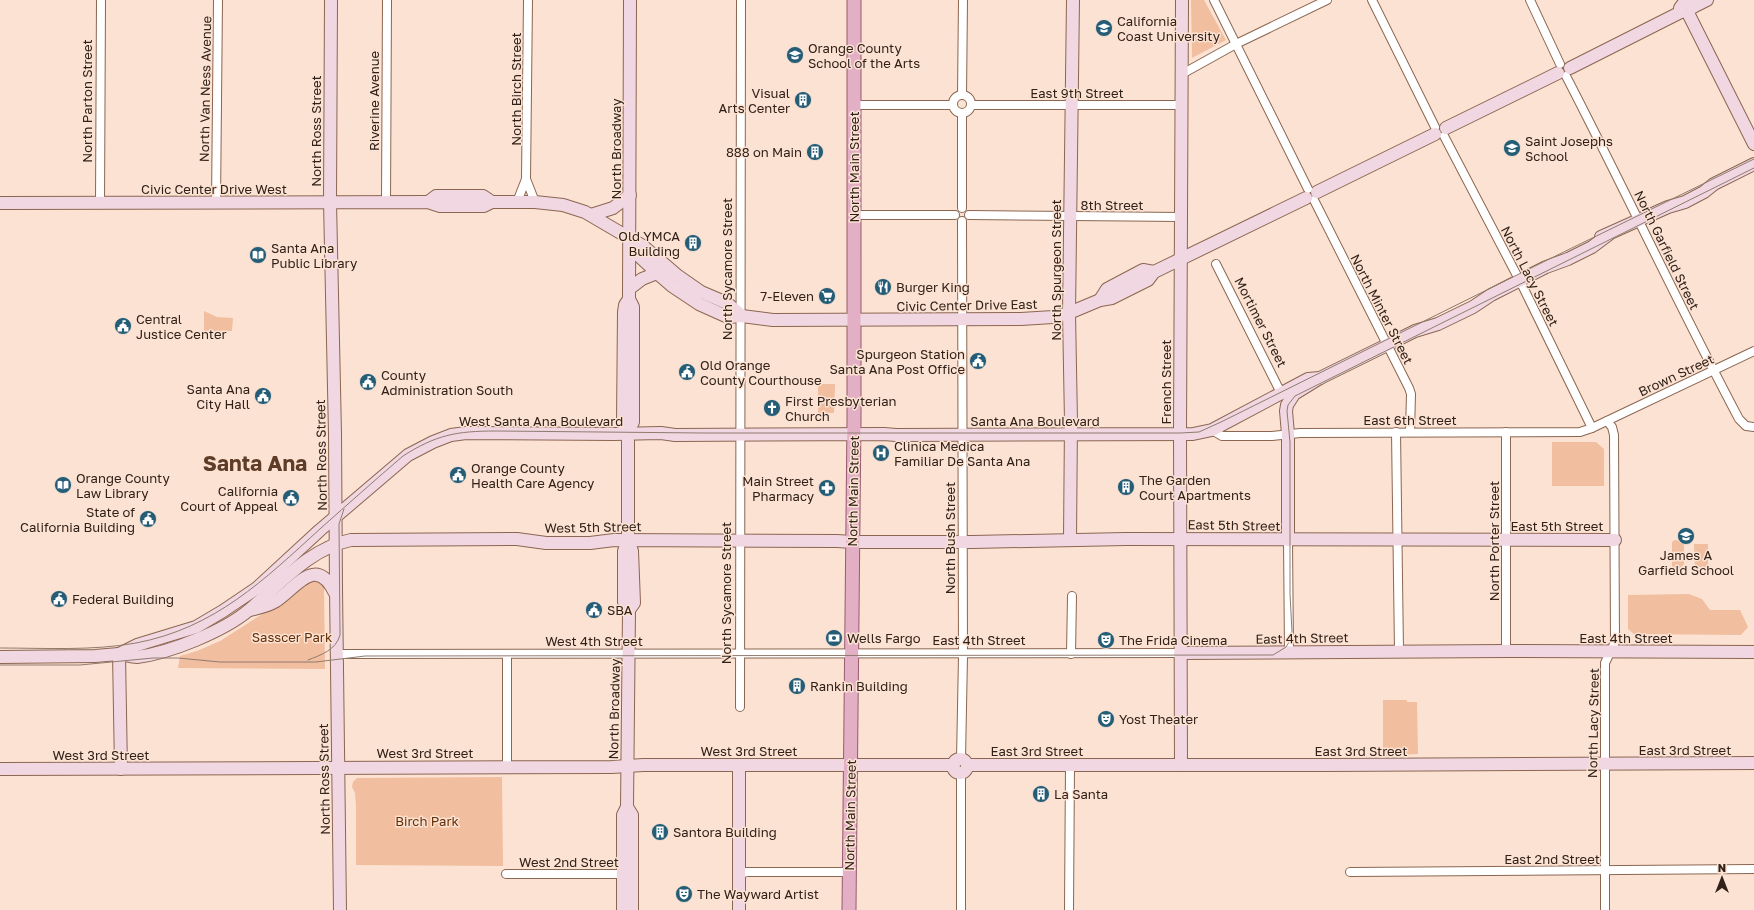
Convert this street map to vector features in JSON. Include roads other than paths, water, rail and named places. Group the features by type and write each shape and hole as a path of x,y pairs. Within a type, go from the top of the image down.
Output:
{"main road":[{"name":"North Ross Street","path":"331,0 330,202 336,517 340,910"},
{"name":"North Broadway","path":"623,910 632,815 627,807 629,707 628,653 630,610 634,603 632,551 628,540 628,434 623,421 624,312 629,294 630,0"},
{"name":"North Main Street","path":"849,910 855,320 853,105 854,0"},
{"name":"North Spurgeon Street","path":"1070,539 1071,435 1069,313 1073,0"},
{"name":"French Street","path":"1180,765 1182,0"},
{"name":"Civic Center Drive East","path":"855,320 1033,319 1069,313 1100,300 1112,298 1148,280 1154,272 1564,70 1685,8 1707,0"},
{"path":"1685,8 1754,144"},
{"path":"1288,540 1288,434 1286,411 1287,405 1294,394 1320,378 1415,331 1430,320 1468,301 1491,295 1546,267 1568,259 1592,247 1608,235 1668,207 1684,194 1700,185 1714,184 1754,164"},
{"path":"591,215 613,208 630,195"},
{"name":"Civic Center Drive West","path":"0,203 386,202 432,199 440,206 484,206 492,202 536,202 563,205 591,215 629,239 644,246 678,276 701,292 727,303 742,316"},
{"name":"Civic Center Drive West","path":"629,239 640,257 672,286 699,304 728,317 742,316 773,320 855,320"},
{"path":"629,294 642,279 657,273"},
{"name":"Santa Ana Boulevard","path":"890,434 1197,434 1212,430 1308,379 1320,378"},
{"name":"West Santa Ana Boulevard","path":"119,654 137,645 196,627 223,611 257,588 408,455 451,435 488,432 628,434 890,434"},
{"name":"East 5th Street","path":"852,542 962,542 1180,538 1288,540 1615,540"},
{"name":"West 5th Street","path":"336,544 352,540 517,539 546,543 590,543 628,540 852,542"},
{"name":"West Santa Ana Boulevard","path":"0,657 95,656 119,654 136,657 176,647 211,633 249,611 301,565 336,544"},
{"path":"249,611 267,606 277,600 303,578 312,574 321,576 330,583 336,594"},
{"name":"East 4th Street","path":"1180,653 1506,651 1754,652"},
{"path":"119,654 121,769"},
{"name":"East 3rd Street","path":"850,765 1754,763"},
{"path":"739,765 739,910"},
{"name":"West 3rd Street","path":"0,769 850,765"},
{"name":"North Broadway","path":"627,874 632,910"}],"street":[{"name":"North Parton Street","path":"100,203 101,0"},
{"name":"North Van Ness Avenue","path":"216,203 218,0"},
{"name":"Riverine Avenue","path":"386,202 387,0"},
{"name":"North Birch Street","path":"517,202 526,178 528,0"},
{"name":"North Sycamore Street","path":"740,707 740,434 742,316 741,0"},
{"path":"962,95 963,0"},
{"name":"North Minter Street","path":"1214,0 1411,394 1410,432"},
{"path":"1182,74 1236,44 1327,0"},
{"name":"North Lacy Street","path":"1372,0 1519,281 1592,428"},
{"name":"North Garfield Street","path":"1530,0 1713,370 1739,419 1746,426 1754,427"},
{"path":"962,95 968,96 971,104 968,112 962,113 955,110 953,105 954,99 962,95"},
{"name":"East 9th Street","path":"971,104 1182,105"},
{"path":"853,105 953,105"},
{"path":"962,113 962,208"},
{"name":"North Birch Street","path":"526,178 536,202"},
{"path":"962,208 968,210 969,215 968,219 962,221 957,219 955,215 956,211 962,208"},
{"path":"854,215 955,215"},
{"name":"8th Street","path":"969,215 1182,217"},
{"name":"North Bush Street","path":"961,910 963,654 962,221"},
{"name":"Mortimer Street","path":"1216,264 1280,393"},
{"name":"Brown Street","path":"1607,421 1754,351"},
{"name":"North Lacy Street","path":"1605,910 1605,663 1615,642 1614,435 1612,427 1607,421"},
{"name":"East 6th Street","path":"1212,430 1222,436 1396,432 1580,432 1607,421"},
{"path":"1396,432 1399,652"},
{"name":"North Porter Street","path":"1506,432 1506,651"},
{"path":"1288,540 1289,652"},
{"path":"1071,654 1072,596"},
{"name":"East 4th Street","path":"851,653 1180,653"},
{"name":"West 4th Street","path":"337,654 851,653"},
{"path":"506,767 507,654"},
{"path":"1069,910 1070,765"},
{"name":"East 2nd Street","path":"1350,872 1754,869"},
{"path":"739,874 747,872 849,872"},
{"name":"West 2nd Street","path":"506,874 627,874"}],"tram line":[{"path":"0,648 119,646 164,636 190,626 214,614 258,583 403,456 426,443 458,433 496,431 703,433 1199,432 1754,159"},
{"path":"0,665 80,665 153,658 178,658 220,662 316,662 365,656 1273,655 1286,647 1291,639 1292,632 1290,594 1290,442 1287,411 1288,405 1295,396 1754,168"},
{"path":"308,660 323,654 332,648 340,635 339,524 344,509"}],"place":[{"name":"California Coast University","path":"1104,28"},
{"name":"Orange County School of the Arts","path":"795,55"},
{"name":"Visual Arts Center","path":"803,100"},
{"name":"Saint Josephs School","path":"1512,148"},
{"name":"888 on Main","path":"815,152"},
{"name":"Old YMCA Building","path":"693,243"},
{"name":"Santa Ana Public Library","path":"258,255"},
{"name":"Burger King","path":"883,287"},
{"name":"7-Eleven","path":"827,296"},
{"name":"Central Justice Center","path":"123,326"},
{"name":"Spurgeon Station Santa Ana Post Office","path":"978,361"},
{"name":"Old Orange County Courthouse","path":"687,372"},
{"name":"County Administration South","path":"368,382"},
{"name":"Santa Ana City Hall","path":"263,396"},
{"name":"First Presbyterian Church","path":"772,408"},
{"name":"Clinica Medica Familiar De Santa Ana","path":"881,453"},
{"name":"Orange County Health Care Agency","path":"458,475"},
{"name":"Orange County Law Library","path":"63,485"},
{"name":"The Garden Court Apartments","path":"1126,487"},
{"name":"Main Street Pharmacy","path":"827,488"},
{"name":"California Court of Appeal","path":"291,498"},
{"name":"State of California Building","path":"148,519"},
{"name":"James A Garfield School","path":"1686,536"},
{"name":"Federal Building","path":"59,599"},
{"name":"SBA","path":"594,610"},
{"name":"Wells Fargo","path":"834,638"},
{"name":"The Frida Cinema","path":"1106,640"},
{"name":"Rankin Building","path":"797,686"},
{"name":"Yost Theater","path":"1106,719"},
{"name":"La Santa","path":"1041,794"},
{"name":"Santora Building","path":"660,832"},
{"name":"The Wayward Artist","path":"684,894"}],"district":[{"name":"Santa Ana","path":"255,463"}],"park label":[{"name":"Sasscer Park","path":"292,637"},
{"name":"Birch Park","path":"427,821"}]}
